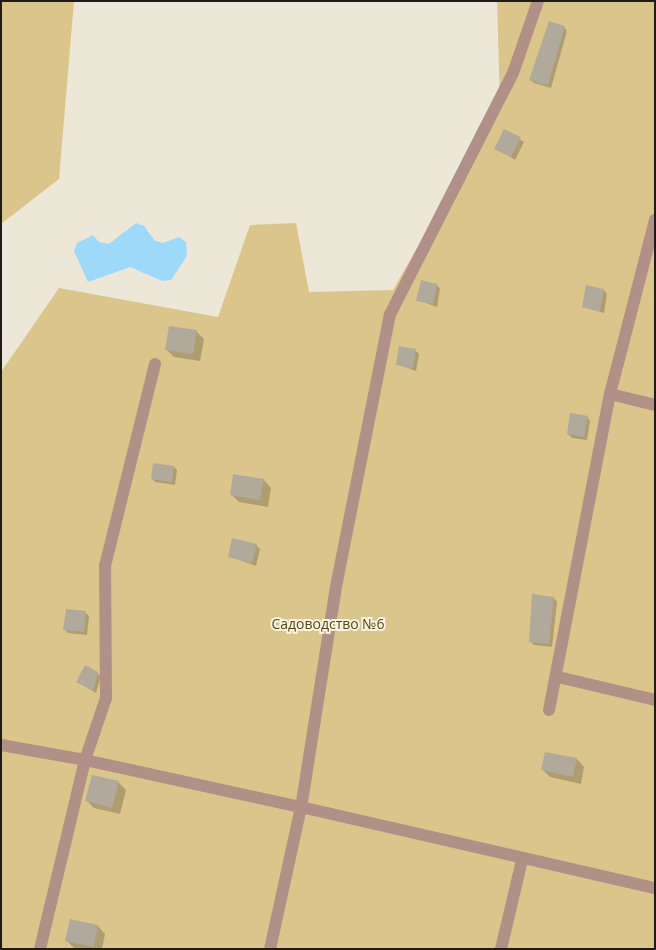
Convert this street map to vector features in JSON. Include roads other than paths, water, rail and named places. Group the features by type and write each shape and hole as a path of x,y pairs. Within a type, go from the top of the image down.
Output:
{"lane":[{"path":"270,949 301,807 336,587 390,314 513,73 538,1"},
{"path":"549,710 558,677 610,394 655,220"},
{"path":"40,949 85,760 106,698 105,566 155,364"},
{"path":"610,394 655,405"},
{"path":"558,677 655,700"},
{"path":"1,745 85,760 301,807 522,860 655,888"},
{"path":"501,949 522,860"}],"water":[{"path":"136,223 144,226 155,241 163,243 179,237 186,242 187,256 171,280 162,281 130,267 88,282 74,251 77,243 93,235 99,242 109,244"}],"park label":[{"name":"Садоводство №6","path":"328,624"}]}
